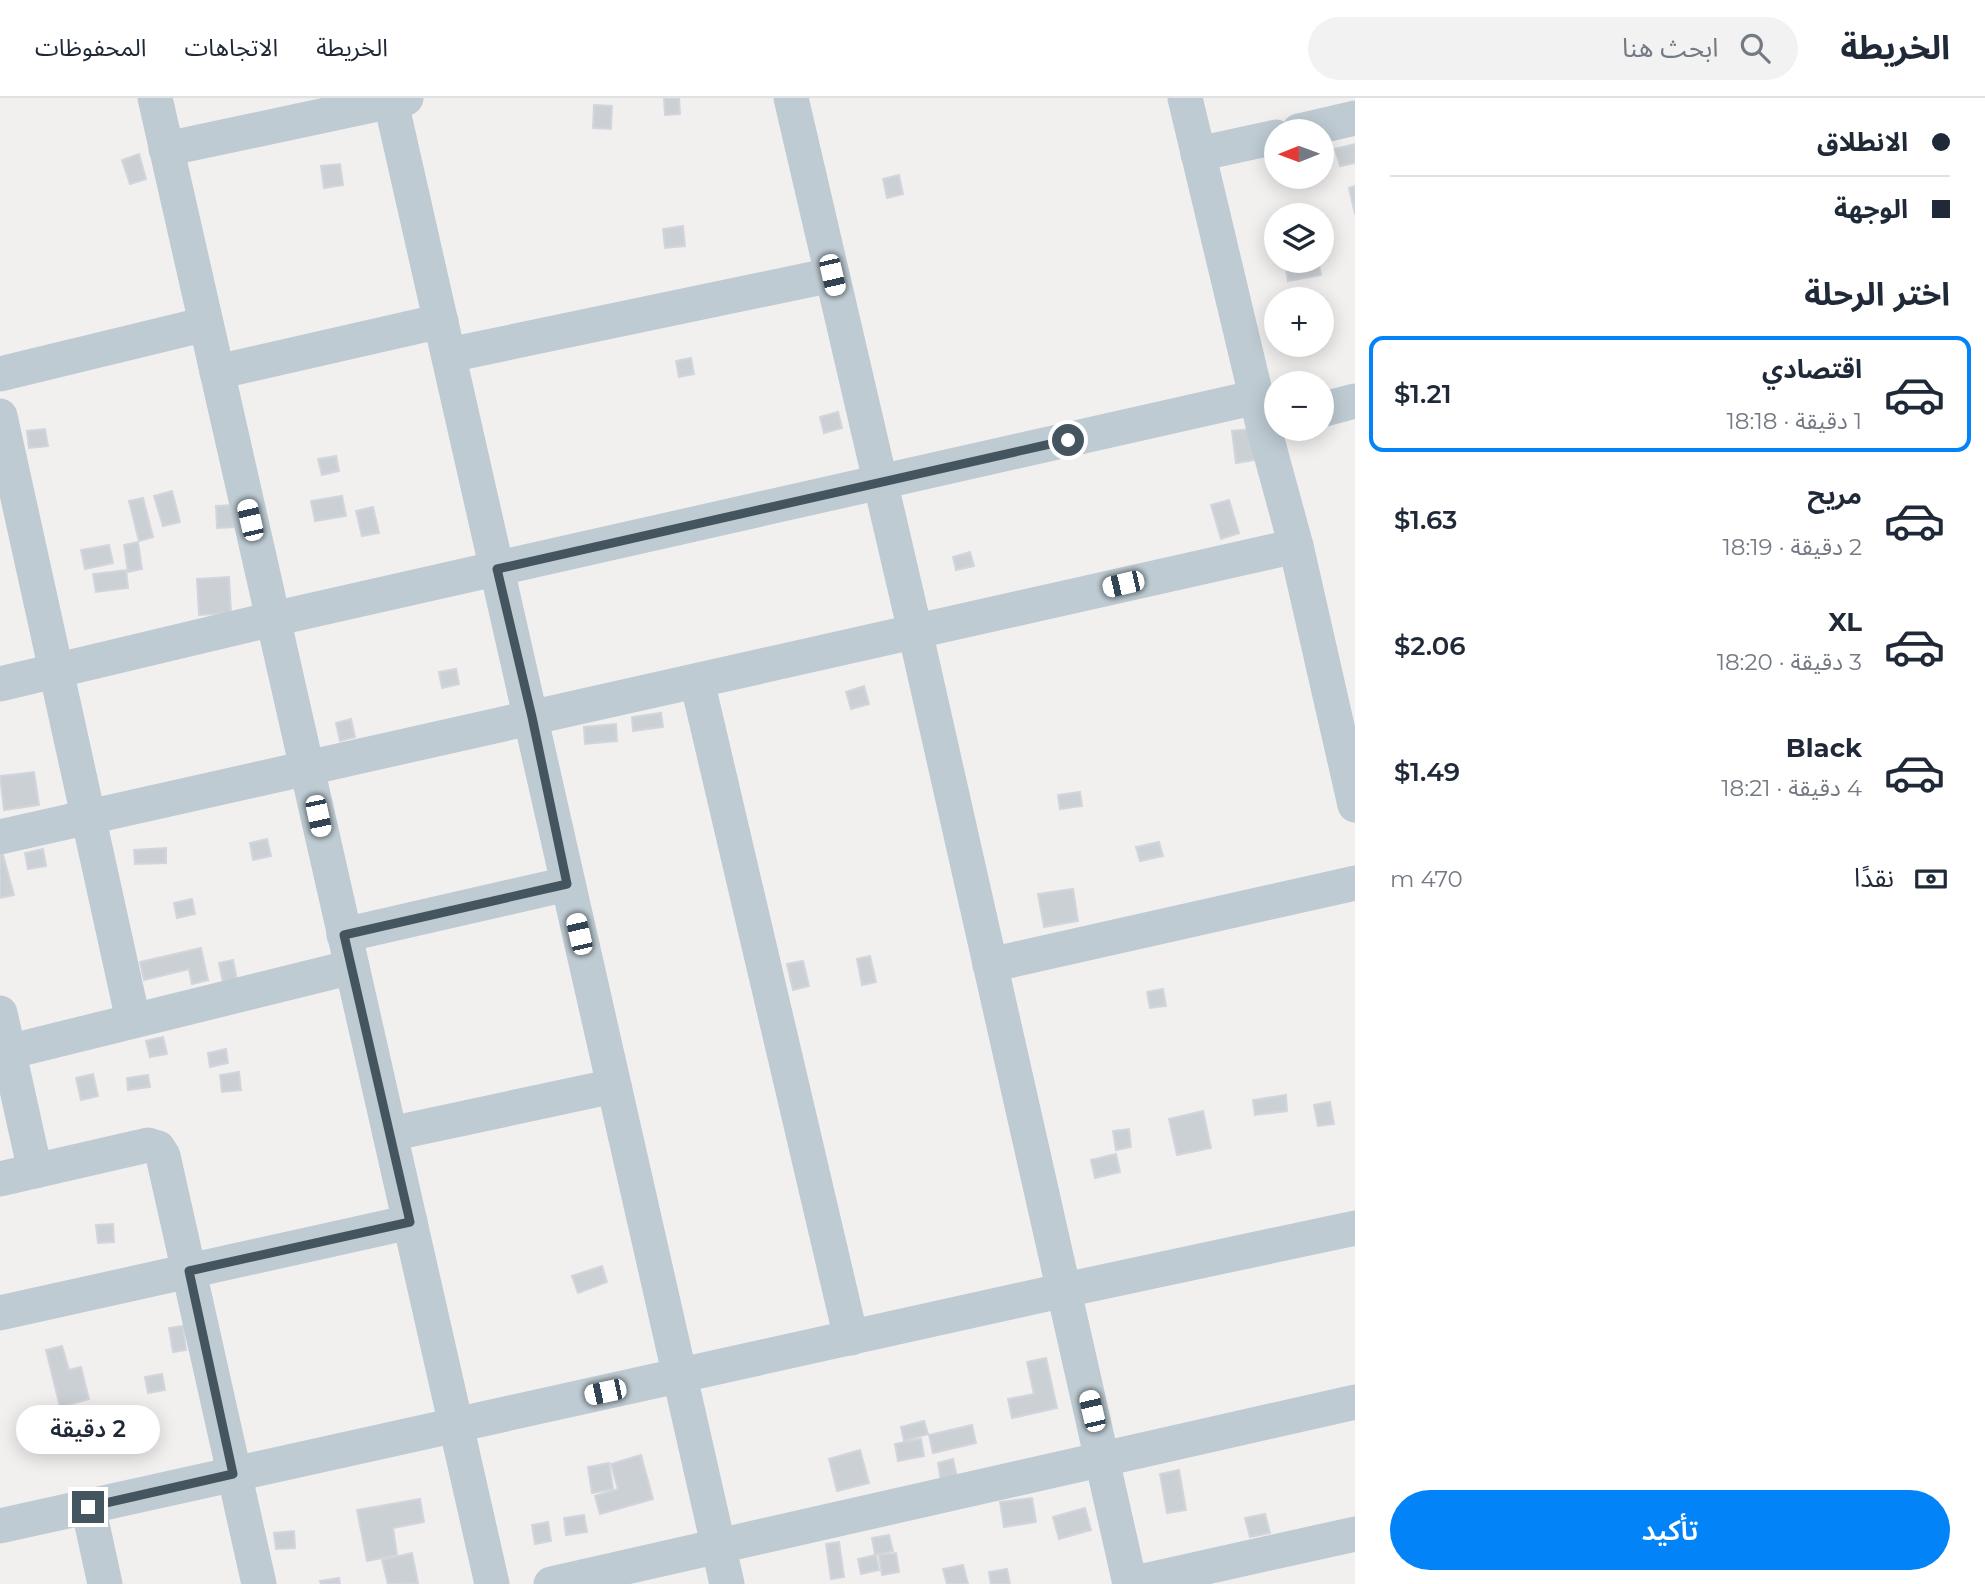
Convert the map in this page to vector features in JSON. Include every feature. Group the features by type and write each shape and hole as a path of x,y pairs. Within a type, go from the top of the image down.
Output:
{"street":[{"path":"155,98 492,1584"},
{"path":"791,98 915,631 1130,1584 1355,1534"},
{"path":"1185,98 1264,411"},
{"path":"166,149 396,99 441,321 727,1584"},
{"path":"1334,123 1355,118"},
{"path":"1198,154 1264,139"},
{"path":"449,355 832,275"},
{"path":"217,372 441,321"},
{"path":"0,374 206,324"},
{"path":"1334,407 1355,401"},
{"path":"0,684 273,619 879,482 1264,415"},
{"path":"0,416 133,1020"},
{"path":"1271,441 1355,805"},
{"path":"0,837 1296,546"},
{"path":"697,681 851,1338"},
{"path":"990,965 1355,883"},
{"path":"8,1074 133,1020 567,884"},
{"path":"0,1013 8,1074 35,1171"},
{"path":"390,1134 614,1086"},
{"path":"0,1179 148,1145 158,1148 163,1156 259,1584"},
{"path":"0,1313 410,1222"},
{"path":"0,1526 1355,1228"},
{"path":"551,1584 1355,1402"},
{"path":"88,1507 105,1584"}],"building":[{"path":"664,98 679,98 680,114 665,115"},
{"path":"594,105 612,106 611,129 593,128"},
{"path":"1355,144 1355,163 1340,166 1335,149"},
{"path":"139,154 146,179 130,184 122,160"},
{"path":"340,164 343,185 324,188 321,166"},
{"path":"899,175 903,194 887,198 883,179"},
{"path":"1355,186 1355,214 1349,188"},
{"path":"683,226 685,246 665,248 663,229"},
{"path":"1287,273 1321,275 1288,281"},
{"path":"691,358 694,374 679,377 676,361"},
{"path":"838,412 842,428 824,433 820,417"},
{"path":"45,429 48,446 29,448 27,431"},
{"path":"1251,429 1255,460 1236,463 1232,431"},
{"path":"336,456 339,471 322,475 318,459"},
{"path":"172,491 180,522 163,526 154,496"},
{"path":"342,496 346,516 315,521 311,501"},
{"path":"143,498 153,537 139,541 129,501"},
{"path":"1229,500 1239,533 1221,539 1211,505"},
{"path":"235,505 237,527 217,528 216,506"},
{"path":"373,507 379,533 362,536 356,511"},
{"path":"138,542 142,569 128,572 124,545"},
{"path":"109,545 113,563 85,569 81,550"},
{"path":"970,552 974,566 956,570 953,557"},
{"path":"126,570 128,588 96,592 93,574"},
{"path":"229,577 231,613 199,615 197,579"},
{"path":"456,669 459,684 442,688 439,672"},
{"path":"864,686 869,704 851,709 846,692"},
{"path":"661,713 663,727 633,731 632,717"},
{"path":"351,719 355,737 340,741 336,723"},
{"path":"616,724 617,741 585,744 584,727"},
{"path":"34,772 39,805 4,810 0,776"},
{"path":"1080,792 1082,806 1060,809 1058,795"},
{"path":"267,839 271,856 253,860 250,843"},
{"path":"1159,842 1163,856 1140,861 1136,847"},
{"path":"166,848 166,863 135,864 134,850"},
{"path":"43,849 46,866 28,869 25,853"},
{"path":"0,855 3,855 14,895 0,898"},
{"path":"1073,889 1078,921 1044,927 1038,894"},
{"path":"192,899 195,914 177,918 174,903"},
{"path":"201,948 208,980 192,984 189,969 144,980 140,962"},
{"path":"870,956 876,982 862,985 857,959"},
{"path":"233,960 237,980 223,983 219,963"},
{"path":"803,961 809,986 793,990 787,964"},
{"path":"1163,989 1166,1006 1150,1008 1147,992"},
{"path":"163,1037 167,1054 150,1057 146,1041"},
{"path":"226,1049 228,1063 210,1067 208,1053"},
{"path":"239,1072 241,1090 222,1092 220,1075"},
{"path":"93,1074 98,1096 81,1100 76,1078"},
{"path":"148,1075 150,1087 128,1090 127,1078"},
{"path":"1286,1095 1287,1111 1255,1115 1253,1100"},
{"path":"1330,1102 1334,1124 1318,1126 1314,1105"},
{"path":"1203,1111 1211,1148 1177,1155 1169,1119"},
{"path":"1129,1129 1131,1147 1116,1150 1113,1131"},
{"path":"1116,1154 1120,1172 1095,1178 1091,1160"},
{"path":"113,1224 114,1242 98,1243 96,1225"},
{"path":"602,1266 607,1282 578,1293 572,1276"},
{"path":"183,1326 186,1350 173,1352 169,1328"},
{"path":"62,1346 69,1370 81,1367 89,1399 60,1407 46,1350"},
{"path":"1046,1358 1057,1408 1012,1418 1008,1399 1034,1394 1027,1362"},
{"path":"162,1374 165,1390 148,1393 145,1377"},
{"path":"924,1421 928,1434 904,1441 901,1427"},
{"path":"972,1425 976,1443 933,1453 929,1435"},
{"path":"921,1439 924,1456 898,1461 895,1444"},
{"path":"860,1450 869,1483 837,1491 829,1459"},
{"path":"641,1455 653,1499 600,1514 595,1496 618,1489 611,1464"},
{"path":"953,1459 957,1477 941,1481 938,1463"},
{"path":"609,1463 613,1489 592,1493 588,1467"},
{"path":"1179,1470 1186,1510 1167,1513 1160,1474"},
{"path":"1032,1498 1036,1522 1004,1527 1000,1502"},
{"path":"420,1499 424,1522 393,1528 397,1555 367,1561 357,1510"},
{"path":"1085,1508 1091,1530 1059,1539 1053,1517"},
{"path":"1265,1514 1270,1533 1250,1537 1245,1518"},
{"path":"584,1515 587,1532 566,1535 564,1518"},
{"path":"548,1522 551,1541 535,1544 532,1525"},
{"path":"294,1531 295,1548 276,1549 274,1533"},
{"path":"889,1535 893,1551 875,1555 872,1538"},
{"path":"839,1542 844,1577 831,1579 826,1544"},
{"path":"412,1553 418,1583 388,1584 382,1560"},
{"path":"896,1553 899,1572 882,1575 879,1555"},
{"path":"876,1555 879,1570 861,1574 858,1559"},
{"path":"963,1565 968,1584 947,1584 943,1569"},
{"path":"1007,1569 1010,1584 991,1584 989,1572"},
{"path":"339,1578 340,1584 321,1584 320,1581"}],"route":[{"path":"88,1507 233,1474 189,1271 410,1222 344,935 567,884 497,569 1068,440"}]}
